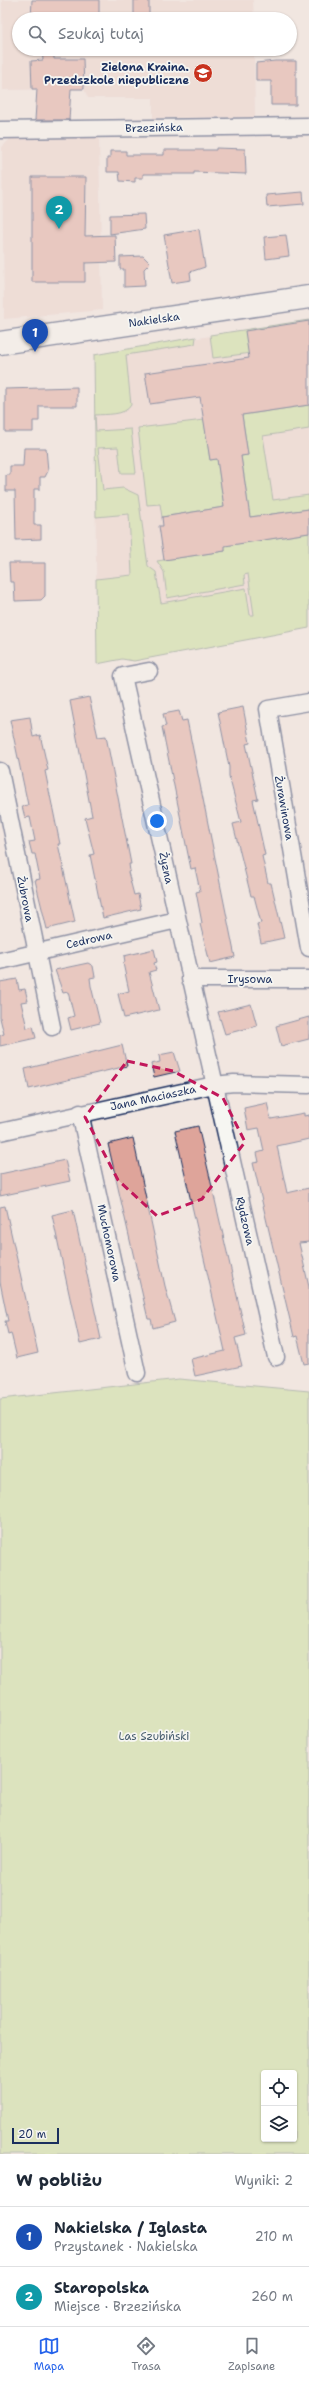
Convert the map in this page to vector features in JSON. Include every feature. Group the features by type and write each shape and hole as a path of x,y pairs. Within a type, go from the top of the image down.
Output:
{"main road":[{"name":"Nakielska","path":"0,343 309,297"}],"street":[{"name":"Brzezińska","path":"0,130 309,126"},
{"name":"Żyzna","path":"149,671 123,676 214,1085"},
{"name":"Żurawinowa","path":"309,702 268,709 309,948"},
{"name":"Żubrowa","path":"0,771 35,952 52,1027"},
{"name":"Cedrowa","path":"0,960 177,920"},
{"name":"Irysowa","path":"190,979 309,979"},
{"name":"Jana Maciaszka","path":"0,1132 80,1113 214,1085 234,1083 309,1085"},
{"name":"Rydzowa","path":"214,1085 276,1357"},
{"name":"Muchomorowa","path":"80,1113 137,1373"}],"highlighted area":[{"path":"127,1061 173,1071 223,1098 245,1142 202,1199 157,1216 118,1180 85,1117"}],"shaded area":[{"path":"2,0 253,0 254,12 12,12 12,56 254,56 255,117 153,118 153,98 88,98 84,89 3,90"},
{"path":"99,136 102,310 4,319 2,147 11,138"},
{"path":"309,320 309,628 134,661 122,659 97,664 94,355"}],"green space":[{"path":"309,320 309,337 267,351 213,358 210,335"},
{"path":"196,337 195,344 126,355 131,405 128,409 120,413 95,415 96,431 131,429 136,473 121,473 118,447 98,448 103,490 123,488 138,495 148,566 156,572 161,603 246,588 250,615 254,615 248,574 244,575 245,584 167,598 164,572 157,561 225,551 224,544 230,545 309,533 309,628 134,661 122,659 97,664 96,579 132,575 129,514 96,517 94,355"},
{"path":"309,405 309,429 263,436 273,500 309,495 309,509 250,517 241,456 248,455 242,415"},
{"path":"204,420 210,460 217,459 224,507 162,517 160,504 147,505 138,428"},
{"name":"Las Szubiński","path":"179,1379 309,1391 309,2154 0,2154 0,1399"}],"building":[{"path":"32,0 99,0 99,12 31,12"},
{"path":"134,0 149,0 149,12 134,12"},
{"path":"43,56 54,56 54,59 83,59 84,89 71,89 69,120 35,120 37,89 32,89 31,61 43,60"},
{"path":"296,61 296,105 271,105 271,81 256,81 256,63"},
{"path":"216,148 245,149 246,174 194,172 194,174 143,174 143,178 135,178 135,182 120,181 119,172 107,172 107,158 110,158 110,151 126,151 126,155 164,155 164,150 216,150"},
{"path":"32,177 86,177 85,236 115,235 116,262 85,263 85,282 32,282"},
{"path":"303,192 304,204 267,207 266,195"},
{"path":"144,214 145,229 110,234 110,215"},
{"path":"199,229 205,267 190,272 191,280 172,283 164,235"},
{"path":"286,235 289,256 266,259 264,237"},
{"path":"143,256 150,263 144,269 145,286 124,287 124,269 120,269 120,257"},
{"path":"309,321 309,405 242,415 248,455 241,456 250,517 309,509 309,533 225,546 225,551 164,560 159,526 163,526 162,517 224,507 217,459 210,460 200,397 150,404 145,373 249,358 245,331"},
{"path":"77,387 77,406 39,406 39,421 33,421 33,432 5,432 5,389"},
{"path":"24,448 46,448 48,471 45,477 40,477 40,489 34,489 34,525 41,525 41,539 16,540 15,491 6,491 6,475 10,475 10,466 23,466"},
{"path":"9,563 45,563 45,596 41,600 15,601 14,582 10,582"},
{"path":"89,697 98,737 106,736 131,864 129,864 130,871 128,872 134,895 138,894 141,909 103,918 90,855 94,854 85,818 92,816 70,701"},
{"path":"243,707 250,743 246,744 258,799 253,800 265,855 262,856 268,883 271,883 284,938 261,943 257,924 261,923 254,896 251,896 233,824 241,822 229,776 229,767 218,712"},
{"path":"179,711 182,721 187,720 235,957 210,963 200,924 202,923 196,892 200,891 195,868 191,869 162,727 166,726 163,714"},
{"path":"30,717 33,737 40,735 48,770 45,771 60,844 58,844 75,922 47,929 35,880 40,879 35,854 32,854 29,842 35,841 30,817 25,818 22,806 28,805 10,720"},
{"path":"154,949 157,962 154,963 156,970 149,972 159,1010 124,1018 118,994 129,991 123,963 125,962 124,956"},
{"path":"88,963 93,966 95,977 90,978 100,1023 71,1030 68,1018 74,1016 68,992 63,993 55,970"},
{"path":"17,979 19,990 25,989 28,1001 21,1002 27,1028 33,1026 36,1038 0,1046 0,1035 4,1034 0,1018 0,982"},
{"path":"251,1004 257,1026 225,1034 218,1012"},
{"path":"309,1017 309,1039 281,1046 276,1026"},
{"path":"122,1045 127,1066 29,1089 25,1069"},
{"path":"174,1052 180,1071 154,1077 151,1064 160,1062 159,1055"},
{"path":"267,1103 271,1119 304,1113 304,1116 309,1115 309,1139 277,1146 287,1193 309,1188 309,1242 299,1243 309,1287 309,1363 304,1364 297,1336 294,1337 253,1163 259,1162 257,1153 264,1151 259,1128 248,1130 244,1108"},
{"path":"198,1126 246,1335 235,1338 242,1366 195,1376 191,1359 225,1351 175,1131"},
{"path":"133,1138 165,1286 175,1322 153,1328 151,1319 148,1319 108,1144"},
{"path":"65,1160 70,1181 0,1196 0,1174"},
{"path":"5,1206 38,1353 17,1358 11,1333 8,1334 5,1321 8,1321 0,1282 0,1207"},
{"path":"73,1210 101,1339 80,1344 52,1215"}],"place":[{"name":"Zielona Kraina. Przedszkole niepubliczne","path":"203,73"},
{"name":"Staropolska","path":"59,229"},
{"name":"Nakielska / Iglasta","path":"35,352"}]}
